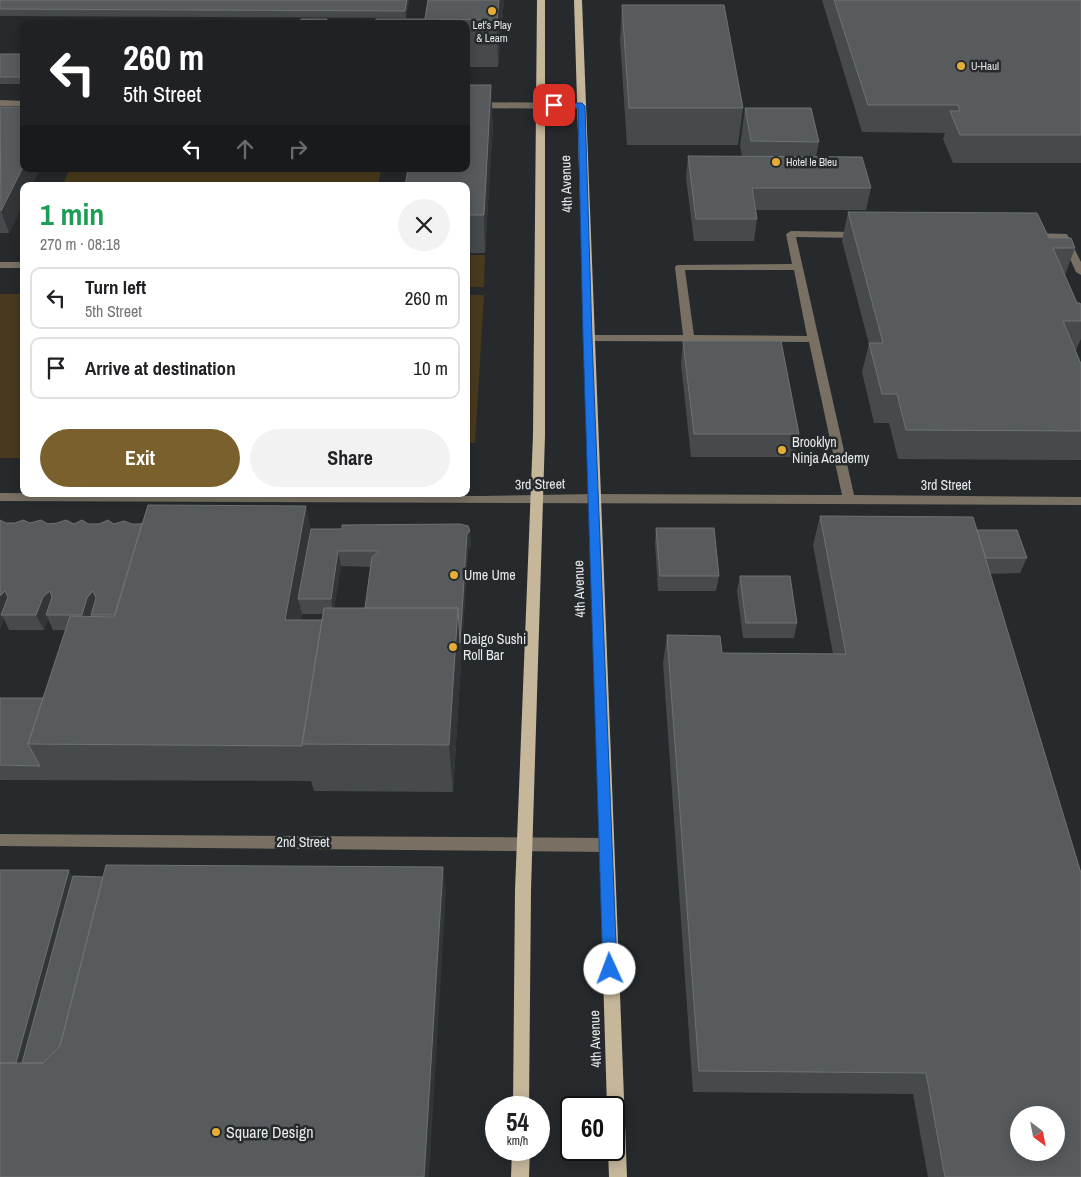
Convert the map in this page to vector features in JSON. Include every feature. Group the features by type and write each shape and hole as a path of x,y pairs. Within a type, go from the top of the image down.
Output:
{"main road":[{"name":"4th Avenue","path":"521,1096 525,844 537,499 541,0"},
{"name":"4th Avenue","path":"578,0 618,1177"},
{"path":"520,1177 521,1161"}],"street":[{"path":"0,103 20,104"},
{"path":"470,105 582,106"},
{"path":"849,500 791,234 869,235"},
{"path":"1025,236 1064,236 1081,272"},
{"path":"0,265 20,265"},
{"path":"689,338 680,267 798,267"},
{"path":"588,338 813,339"},
{"name":"3rd Street","path":"0,497 1081,501"},
{"name":"2nd Street","path":"0,840 606,845"}],"shaded area":[{"path":"69,172 380,172 379,182 64,182"},
{"path":"470,255 485,255 484,287 470,287"},
{"path":"0,294 20,294 20,458 0,458"},
{"path":"470,295 484,295 475,443 470,443"}],"building":[{"path":"0,0 407,0 405,11 0,9"},
{"path":"428,0 499,0 497,20 425,19"},
{"name":"U-Haul","path":"834,0 1081,0 1081,135 960,135 950,111 960,111 958,105 868,105"},
{"path":"622,5 724,5 743,108 629,108"},
{"path":"301,19 327,19 327,20"},
{"path":"376,19 425,19 425,20"},
{"path":"0,54 20,54 20,77 0,77"},
{"path":"470,85 491,85 484,215 470,215 470,182 406,182 407,172 470,172"},
{"path":"0,107 20,107 20,172 1,211"},
{"path":"745,108 811,108 819,142 751,141"},
{"path":"688,156 862,157 871,188 752,188 757,219 696,219"},
{"path":"848,212 1037,213 1049,238 1071,238 1075,248 1053,248 1077,303 1081,305 1081,321 1063,321 1081,364 1081,431 906,430 897,394 882,394 869,343 883,343"},
{"path":"683,341 781,341 799,434 694,434"},
{"path":"148,505 306,506 285,620 322,620 302,746 28,744 70,616 114,617"},
{"path":"820,516 973,517 1081,873 1081,1177 945,1177 926,1073 699,1071 667,635 720,636 722,653 846,654"},
{"path":"0,520 6,523 15,523 23,520 30,523 41,520 48,524 66,520 74,524 82,520 88,524 99,524 108,520 114,524 124,521 132,524 142,523 115,615 91,615 96,598 93,591 87,598 82,615 46,615 52,597 50,591 43,597 36,615 1,615 8,597 5,591 0,596"},
{"path":"460,524 468,526 470,531 467,534 460,643 458,608 365,608 372,557 379,551 338,551 331,599 298,599 311,529 342,529 342,525"},
{"path":"656,528 714,528 719,576 660,576"},
{"path":"977,530 1017,530 1027,558 986,558"},
{"path":"740,576 790,576 797,623 746,623"},
{"path":"324,608 458,608 449,745 302,744"},
{"path":"0,698 43,698 28,744 40,766 0,765"},
{"path":"106,865 443,867 424,1177 0,1177 0,1063 43,1063 60,1046"},
{"path":"0,870 69,870 16,1063 0,1063"},
{"path":"73,876 103,877 60,1046 43,1063 22,1063"}],"place":[{"name":"Let's Play & Learn","path":"492,11"},
{"name":"U-Haul","path":"961,66"},
{"name":"Hotel le Bleu","path":"776,162"},
{"name":"Brooklyn Ninja Academy","path":"782,450"},
{"name":"Ume Ume","path":"454,575"},
{"name":"Daigo Sushi Roll Bar","path":"453,647"},
{"name":"Square Design","path":"216,1132"}],"route":[{"path":"554,105 582,106 588,338 610,969"}]}
